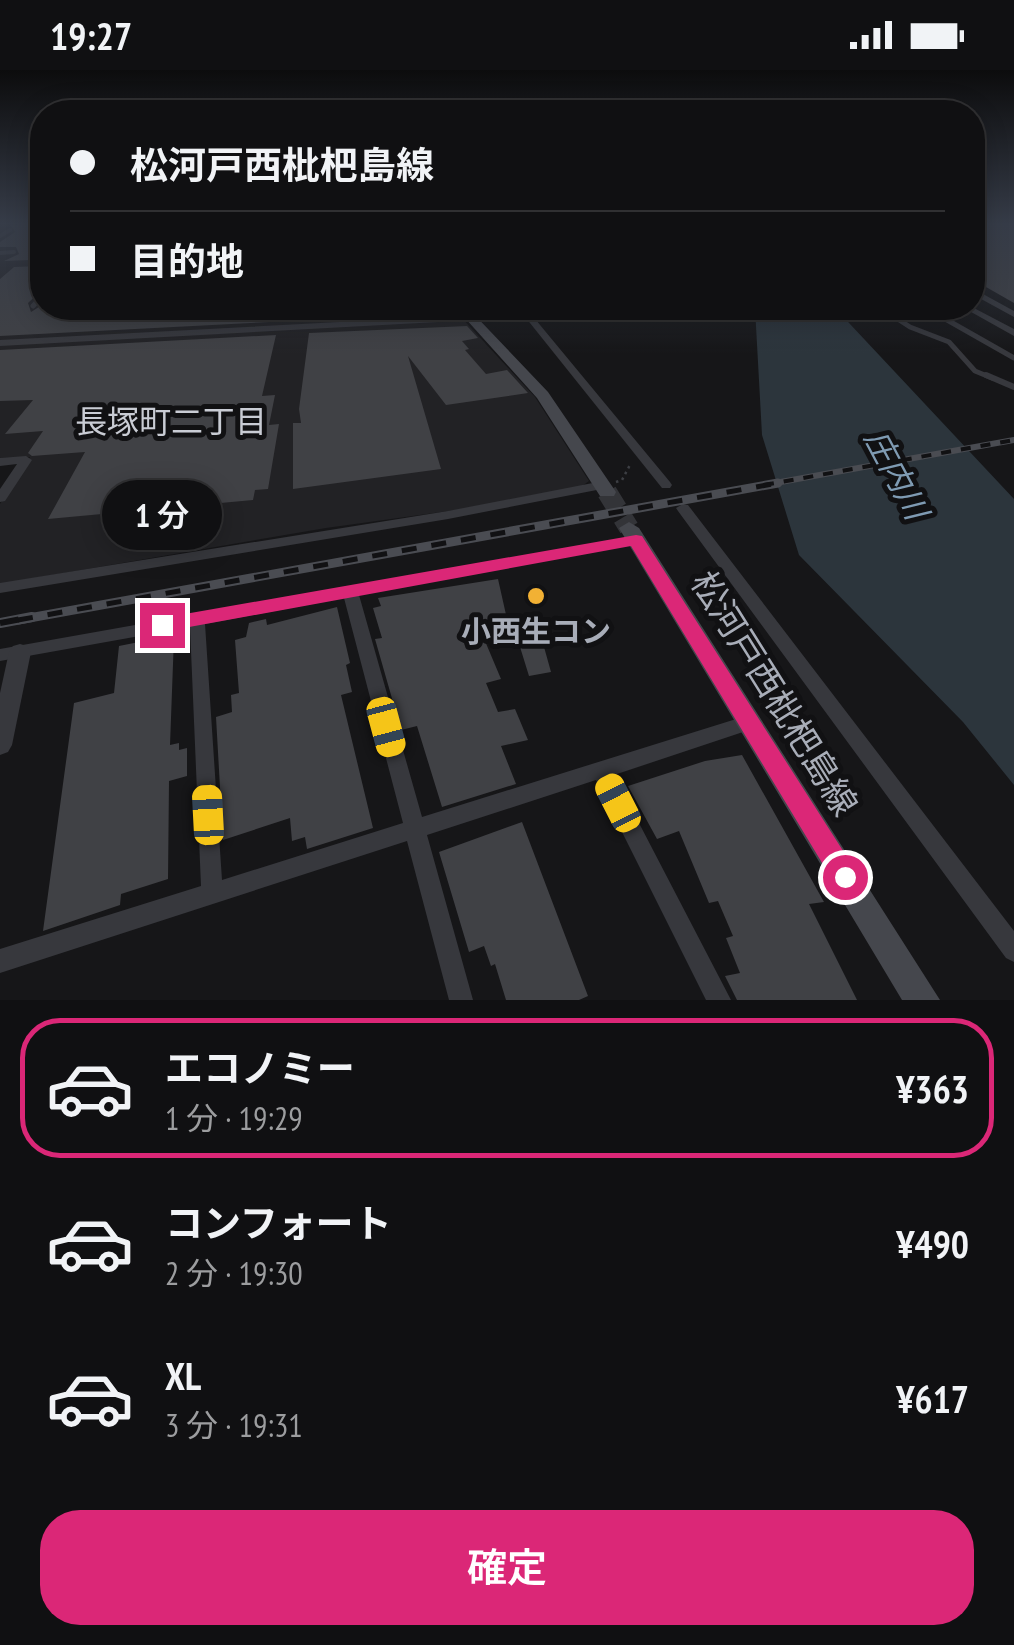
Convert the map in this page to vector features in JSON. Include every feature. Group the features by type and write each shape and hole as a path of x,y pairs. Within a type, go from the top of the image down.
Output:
{"main road":[{"path":"473,320 543,395 605,488"},
{"name":"松河戸西枇杷島線","path":"632,534 922,1000"}],"street":[{"path":"985,297 1014,314"},
{"path":"985,317 1014,333"},
{"path":"0,343 358,320"},
{"path":"532,320 666,485"},
{"path":"0,462 26,460 0,498"},
{"path":"0,588 605,488"},
{"path":"683,508 1014,950"},
{"path":"0,745 10,654 632,534"},
{"path":"350,591 460,1000"},
{"path":"197,618 212,894"},
{"path":"0,962 748,722"},
{"path":"602,770 719,1000"}],"lane":[{"path":"899,320 949,342 975,371 1014,386"},
{"path":"947,320 1014,358"}],"path":[{"path":"605,488 622,480 637,450"}],"shaded area":[{"path":"0,266 30,266 30,320 464,320 535,397 589,481 582,486 456,510 326,528 0,584 0,504 30,457 0,458"}],"water":[{"name":"庄内川","path":"756,320 846,320 1014,499 1014,785 963,722 799,555 762,435"}],"building":[{"path":"30,266 30,320 290,320 0,336 0,279 14,267"},
{"path":"985,266 1014,266 1014,303 985,286"},
{"path":"467,326 478,338 462,341 469,349 465,350 486,374 507,370 528,393 446,405 408,356 441,469 293,489 293,423 301,423 299,409 309,333"},
{"path":"276,335 262,396 275,395 269,425 279,424 268,489 255,490 253,500 48,519 85,452 32,456 28,453 43,431 5,434 33,400 0,401 0,350"},
{"path":"498,579 511,637 485,641 501,679 486,683 498,712 515,709 528,740 501,746 516,784 442,807 417,726 401,730 375,639 382,638 373,608 381,606 378,598"},
{"path":"337,607 350,663 346,665 352,692 341,695 373,828 307,849 305,837 292,841 290,818 223,840 216,717 232,712 231,695 239,693 235,640 246,637 249,623 266,619 267,625"},
{"path":"539,629 551,672 529,676 516,634"},
{"path":"174,637 170,745 179,743 179,750 187,748 187,776 169,781 168,879 121,894 120,905 43,931 74,703 114,693 119,646"},
{"path":"742,755 824,902 809,904 857,1000 737,1000 725,976 740,973 726,938 733,936 718,901 709,903 679,831 657,839 628,786 705,761"},
{"path":"522,822 588,996 579,1000 506,1000 495,964 491,966 484,946 469,952 439,852"}],"tunnel":[{"path":"607,492 629,528"}],"railway":[{"path":"764,485 1014,440"},
{"path":"18,620 778,483"},
{"path":"0,623 32,617"}],"place":[{"name":"小西生コン","path":"536,596"}],"district":[{"name":"長塚町二丁目","path":"171,421"}],"route":[{"path":"162,625 636,540 845,877"}]}
